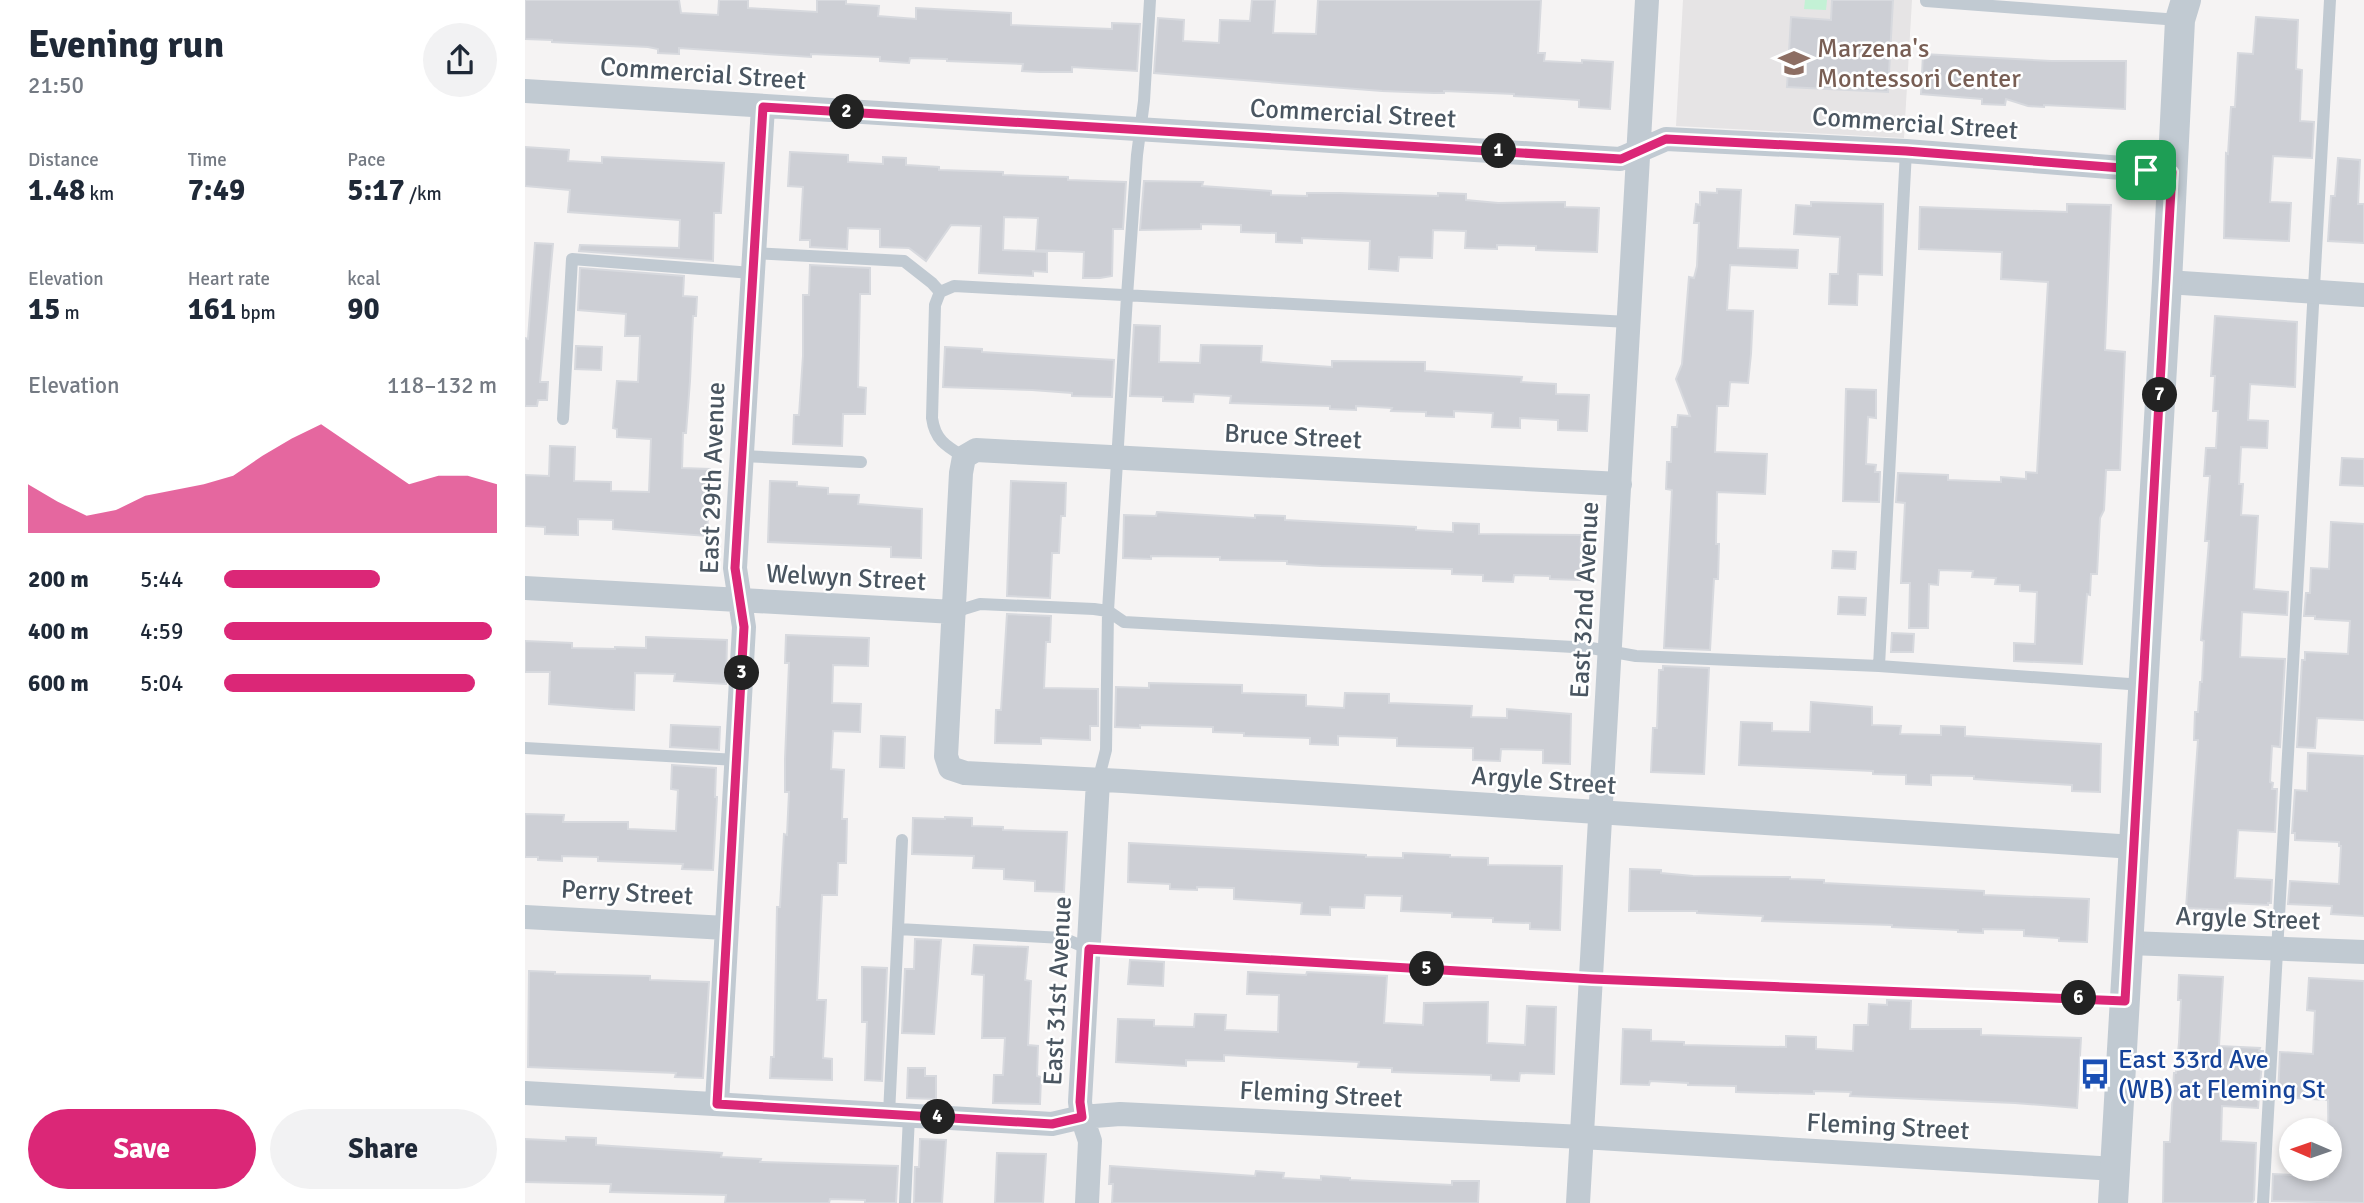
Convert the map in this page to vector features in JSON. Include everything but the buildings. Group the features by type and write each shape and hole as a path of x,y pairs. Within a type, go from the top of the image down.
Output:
{"street":[{"name":"East 32nd Avenue","path":"1578,1203 1647,0"},
{"path":"2113,1203 2167,282 2180,7"},
{"name":"Commercial Street","path":"525,91 1621,159 1666,139 1906,151 2172,172"},
{"name":"East 29th Avenue","path":"717,1104 744,627 735,568 763,107"},
{"path":"2167,282 2364,295"},
{"name":"Bruce Street","path":"964,457 976,450 1620,484"},
{"path":"954,612 964,457"},
{"name":"Welwyn Street","path":"525,588 954,612"},
{"name":"Argyle Street","path":"954,612 946,756 950,768 965,773 2134,847"},
{"name":"East 31st Avenue","path":"1087,1203 1090,1141 1080,1102 1098,781"},
{"name":"Perry Street","path":"525,917 726,928"},
{"name":"Argyle Street","path":"2129,943 2364,953"},
{"name":"Fleming Street","path":"525,1093 1052,1124 1082,1117 1120,1114 2116,1168"}],"lane":[{"path":"1098,781 1107,750 1108,611 1150,0"},
{"path":"2263,1203 2330,0"},
{"path":"1926,1 2180,7"},
{"path":"1879,666 1906,151"},
{"path":"563,419 572,259 753,263 904,261 940,292"},
{"path":"964,457 941,442 934,432 932,418 935,304 940,292 954,286 1629,322"},
{"path":"742,456 861,462"},
{"path":"954,612 980,604 1108,611 1124,622 1578,647 1636,656 1879,666 2144,685"},
{"path":"525,748 737,760"},
{"path":"902,840 898,929 899,1115 905,1203"},
{"path":"898,929 1063,938 1089,949 1592,979 2125,1001"}],"shaded area":[{"name":"Marzena's Montessori Center","path":"1683,0 1912,0 1904,138 1676,126"}],"green space":[{"path":"1805,0 1827,0 1826,10 1804,9"}],"place":[{"name":"Marzena's Montessori Center","path":"1794,63"},
{"name":"East 33rd Ave (WB) at Fleming St","path":"2095,1074"}],"route":[{"path":"763,107 1621,159 1666,139 1906,151 2146,170 2172,172 2125,1001 1592,979 1089,949 1080,1102 1082,1117 1052,1124 717,1104 744,627 735,568 763,107"}]}
